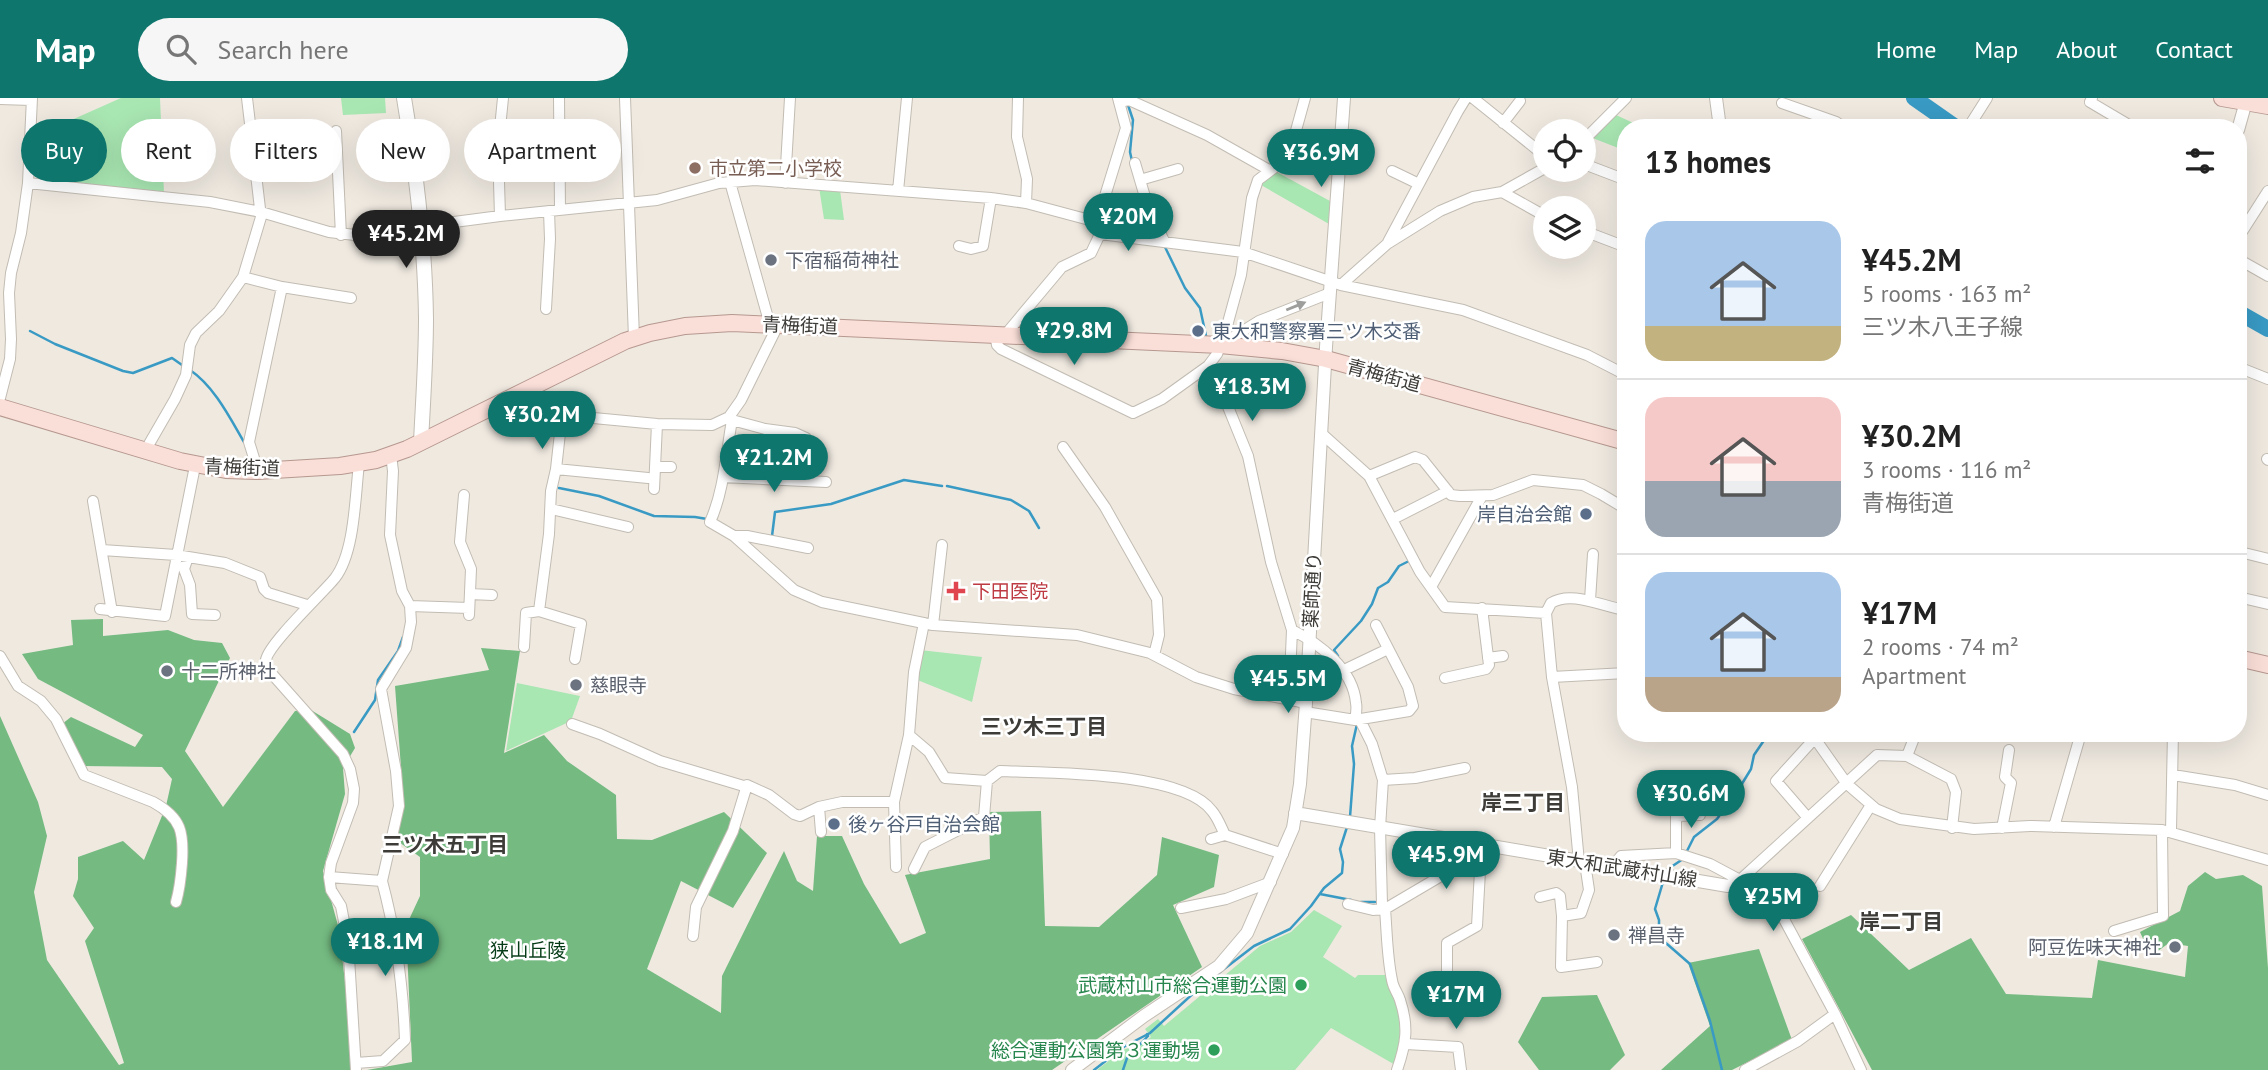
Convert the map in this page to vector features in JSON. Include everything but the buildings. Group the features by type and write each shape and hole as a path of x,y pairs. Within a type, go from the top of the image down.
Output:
{"main road":[{"path":"404,98 421,227 426,320 421,442"},
{"path":"2222,98 2246,100 2268,106"},
{"name":"青梅街道","path":"1,407 195,466 258,471 359,464 391,455 421,442 587,358 634,338 697,324 774,325 1269,349 1326,359 1617,440"},
{"path":"2247,660 2268,665"}],"street":[{"path":"145,451 186,375 190,345 196,332 219,311 243,277 261,217 247,98"},
{"path":"500,216 498,148 503,98"},
{"path":"546,309 559,98"},
{"path":"625,98 634,338"},
{"path":"785,183 790,98"},
{"path":"898,191 907,98"},
{"path":"1018,98 1017,136 1027,179 1027,203"},
{"path":"1122,100 1126,128 1091,253 1062,267 1000,335 997,345 1133,413 1163,399 1208,366 1217,354 1241,275 1252,198 1258,180 1283,161 1292,145 1305,98"},
{"name":"薬師通り","path":"1072,1070 1144,1016 1219,966 1248,933 1293,828 1300,784 1306,708 1321,433 1334,286 1344,98"},
{"path":"1387,244 1466,98"},
{"path":"1473,98 1533,147"},
{"path":"1596,128 1626,98"},
{"path":"1716,98 1719,119"},
{"path":"1974,119 1987,98"},
{"path":"2092,98 2090,102 2119,119"},
{"path":"0,99 31,99 29,183 5,293 11,339 1,407"},
{"path":"1122,100 1207,135 1269,170"},
{"path":"2241,119 2246,100"},
{"path":"1503,123 1520,101"},
{"path":"1782,103 1827,119"},
{"path":"1135,163 1148,207 1162,241"},
{"path":"1140,180 1178,169"},
{"path":"1596,169 1617,177"},
{"path":"1392,171 1419,184"},
{"path":"1220,345 1259,321 1334,286 1387,244 1440,211 1473,197 1502,192 1533,175"},
{"path":"29,183 210,202 261,212 341,235 628,203 664,198 730,182 755,180 991,198 1027,203 1098,228 1244,253 1334,286 1463,310 1587,355 1617,370"},
{"path":"338,182 341,235"},
{"path":"730,182 774,325 730,419 723,477 710,522 734,536 794,590 822,602 929,624 1077,635 1119,644 1154,655 1196,677 1358,720 1409,710 1413,706 1408,687 1376,625"},
{"path":"2247,224 2268,191"},
{"path":"1502,192 1533,209"},
{"path":"959,246 971,249 983,246 991,198"},
{"path":"1596,236 1617,244"},
{"path":"2247,264 2268,276"},
{"path":"243,277 282,288 351,298"},
{"path":"258,471 249,442 282,288"},
{"path":"1208,366 1222,392 1248,456 1271,562 1292,630 1289,700"},
{"path":"2247,371 2268,379"},
{"path":"501,401 509,410 657,424 712,425 730,419 765,429 795,433 806,438"},
{"path":"539,611 562,415"},
{"path":"654,489 657,424"},
{"path":"1321,433 1369,476 1420,572 1445,607 1546,613"},
{"path":"1063,447 1100,499 1157,599 1159,635 1154,655"},
{"path":"359,464 352,534 342,565 335,577 307,605 266,657 266,663 281,685 343,754 350,769 354,789 353,803 331,863 329,877 331,890 341,906 347,932 356,1066 383,1061 405,1040 403,992 382,881 398,806 396,771 381,689 406,648 411,622 410,606 402,591 390,535 393,471 391,455"},
{"path":"1369,476 1415,457 1423,460 1451,495 1493,495 1533,480 1583,485 1617,504"},
{"path":"100,610 165,615 182,556 195,466"},
{"path":"655,467 671,467"},
{"path":"556,470 648,478"},
{"path":"723,477 826,482"},
{"path":"1393,519 1448,491"},
{"path":"410,606 469,612 471,569 460,542 464,495"},
{"path":"1431,587 1482,496"},
{"path":"93,501 112,612"},
{"path":"551,509 628,527"},
{"path":"734,536 808,548"},
{"path":"896,867 894,802 909,735 914,672 929,624 943,545"},
{"path":"102,550 182,556 225,563 260,577 268,593 307,605"},
{"path":"1590,600 1593,554"},
{"path":"2247,554 2268,559"},
{"path":"182,556 190,585 192,614 215,615"},
{"path":"470,594 492,595"},
{"path":"1562,916 1581,913 1589,890 1582,862 1572,787 1552,677 1546,613 1551,603 1563,598 1590,600 1617,609"},
{"path":"2247,599 2268,604"},
{"path":"1445,678 1486,669 1489,664 1482,608"},
{"path":"524,647 526,614 539,611 580,624 575,659"},
{"path":"1292,630 1309,639 1346,669 1358,720 1372,744 1383,780 1380,828 1382,904 1385,909 1388,960 1406,1026 1406,1044 1397,1070"},
{"path":"1346,669 1388,649"},
{"path":"0,656 18,686 41,702 56,719 84,775 153,802 177,820 183,837 182,883 176,902"},
{"path":"1488,657 1503,656"},
{"path":"1552,677 1617,673"},
{"path":"572,724 660,761 747,785 769,795 793,814 800,816 819,807 842,802 894,802"},
{"path":"909,735 929,752 946,778 987,781 1000,771 1082,774 1164,784 1204,803 1212,810 1225,835"},
{"path":"1808,742 1776,781 1808,818"},
{"path":"1817,742 1847,783 1871,805 1900,819 1952,828 2054,827 2167,831 2268,860"},
{"path":"1907,756 1912,742"},
{"path":"2054,827 2078,742"},
{"path":"2114,931 2163,916 2173,742"},
{"path":"2002,828 2011,783 2005,777 2009,750"},
{"path":"1740,880 1877,755 1907,756 1951,779 1956,792 1952,828"},
{"path":"1383,780 1415,778 1465,768"},
{"path":"2173,775 2235,785 2268,795"},
{"path":"914,869 925,848 984,817 987,781"},
{"path":"693,936 696,907 733,831 747,787"},
{"path":"1820,886 1871,805"},
{"path":"819,807 821,832"},
{"path":"1682,855 1676,811 1700,815"},
{"name":"東大和武蔵村山線","path":"1295,813 1486,849 1728,886 1740,880"},
{"path":"1211,839 1225,835 1283,854"},
{"path":"1348,904 1373,911 1385,909 1486,849"},
{"path":"1486,849 1477,926 1447,943 1447,996 1488,984"},
{"path":"1612,867 1620,856 1682,855 1710,864 1740,880 1778,908 1835,1014 1861,1070"},
{"path":"329,877 382,881"},
{"path":"1181,908 1226,899 1271,882"},
{"path":"1540,897 1556,893 1560,896 1561,967 1597,962"},
{"path":"1745,1070 1798,1041 1835,1014"},
{"path":"1406,1044 1458,1047 1461,1070"}],"green space":[{"path":"121,98 160,98 161,119 121,119 121,182 164,182 164,193 63,182 107,182 107,119 74,119"},
{"path":"341,98 385,98 386,113 343,115"},
{"path":"1614,114 1625,119 1617,119 1617,148 1596,139 1596,131"},
{"path":"1273,170 1330,201 1329,224 1261,185"},
{"path":"819,187 840,190 844,220 824,219"},
{"path":"103,619 103,636 168,630 194,640 222,643 230,658 185,751 223,807 295,711 311,710 350,734 355,748 343,768 345,794 323,871 339,929 355,1070 0,1070 0,716 38,802 47,836 34,892 47,960 119,1065 124,1063 85,941 94,928 73,896 78,879 78,857 123,841 144,860 166,806 172,779 162,767 82,766 62,724 71,717 135,747 143,735 38,679 22,654 73,645 71,620"},
{"name":"狭山丘陵","path":"481,648 520,651 504,753 544,735 567,761 616,795 617,839 652,840 724,812 767,853 733,908 681,881 647,969 721,1013 722,976 784,851 797,881 813,891 817,836 842,836 864,884 900,944 926,933 905,875 990,859 989,812 1041,811 1045,926 1099,927 1157,875 1162,837 1219,855 1214,887 1173,905 1202,967 1052,1070 367,1070 412,1062 406,926 420,896 420,857 396,840 403,795 395,686 489,670"},
{"path":"920,650 982,657 972,702 915,679"},
{"path":"517,683 580,696 571,721 506,751"},
{"path":"2205,872 2216,879 2243,875 2262,886 2268,968 2268,1070 1872,1070 1802,939 1851,915 1909,970 1971,938 2006,994 2092,998 2098,960 2185,977 2188,946 2169,943 2151,956 2140,932 2180,911 2188,886"},
{"name":"武蔵村山市総合運動公園","path":"1314,910 1342,926 1323,957 1355,978 1358,975 1385,975 1395,1000 1399,1020 1397,1066 1331,1028 1295,1070 1097,1070 1123,1050 1143,1043 1151,1037 1145,1029 1158,1019 1164,1026 1260,946 1291,932"},
{"path":"1759,949 1792,1040 1732,1070 1661,1070 1710,1026 1688,963"},
{"path":"1597,995 1625,1055 1610,1070 1539,1070 1518,1042 1542,997"}],"waterway":[{"path":"1914,98 1944,119"},
{"path":"1127,102 1133,120 1130,152 1132,161"},
{"path":"1164,245 1185,288 1200,308 1206,336"},
{"path":"2247,317 2268,329"},
{"path":"30,331 123,371 133,373 172,358 182,365"},
{"path":"190,370 214,393 244,442"},
{"path":"772,536 775,512 831,504 904,480 942,486"},
{"path":"947,486 1011,500 1029,511 1039,528"},
{"path":"559,488 599,496 654,516 707,519"},
{"path":"1338,656 1334,650 1361,621 1378,588 1388,582 1399,566 1411,560"},
{"path":"354,732 375,700 378,680 398,651 403,637"},
{"path":"1350,817 1354,764 1352,746 1357,724"},
{"path":"1686,853 1694,837 1717,819 1740,787 1763,742"},
{"path":"1094,1070 1125,1046 1150,1033 1198,989 1254,946 1290,929 1324,888 1342,873 1340,849 1347,827"},
{"path":"1668,869 1683,859"},
{"path":"1663,882 1655,909 1659,920 1659,937 1690,964 1710,1021 1722,1070"},
{"path":"1320,894 1351,900"},
{"path":"1361,902 1375,902"},
{"path":"1123,1070 1127,1058 1147,1034"}],"place":[{"name":"市立第二小学校","path":"695,168"},
{"name":"下宿稲荷神社","path":"771,260"},
{"name":"東大和警察署三ツ木交番","path":"1198,331"},
{"name":"岸自治会館","path":"1586,514"},
{"name":"下田医院","path":"956,591"},
{"name":"十二所神社","path":"167,671"},
{"name":"慈眼寺","path":"576,685"},
{"name":"後ヶ谷戸自治会館","path":"834,824"},
{"name":"禅昌寺","path":"1614,935"},
{"name":"阿豆佐味天神社","path":"2175,947"},
{"name":"武蔵村山市総合運動公園","path":"1301,985"},
{"name":"総合運動公園第３運動場","path":"1214,1050"}],"district":[{"name":"三ツ木三丁目","path":"1044,727"},
{"name":"岸三丁目","path":"1523,803"},
{"name":"三ツ木五丁目","path":"445,845"},
{"name":"岸二丁目","path":"1901,922"}]}
